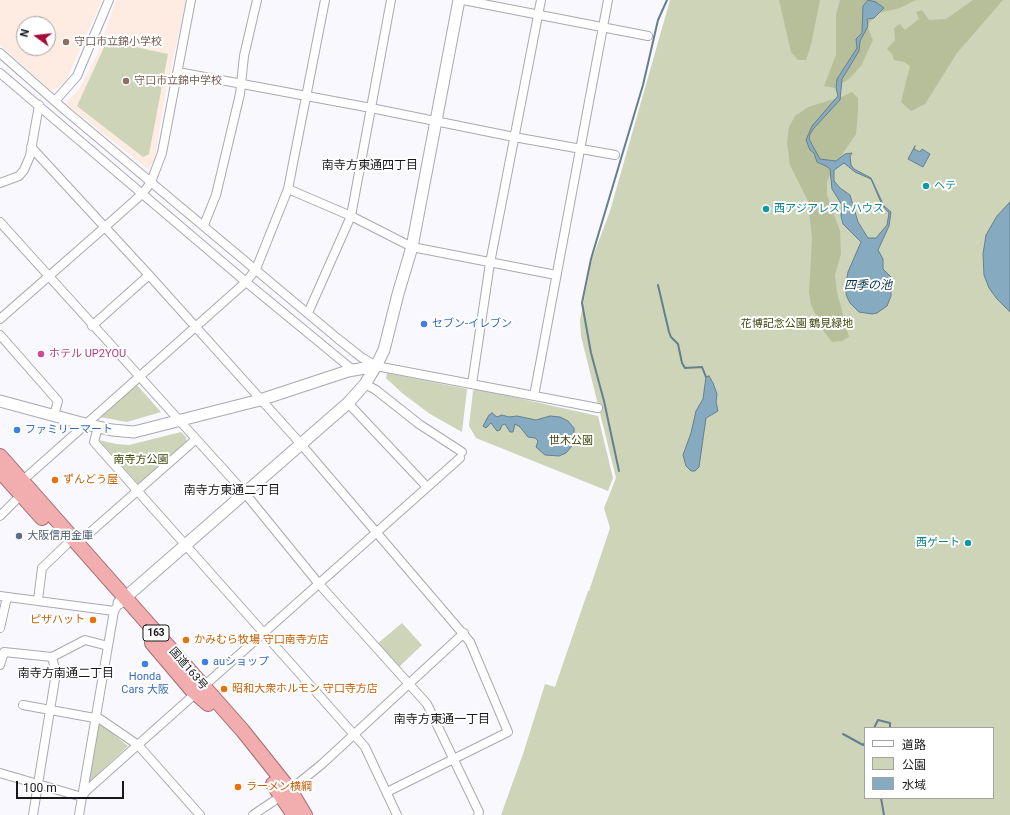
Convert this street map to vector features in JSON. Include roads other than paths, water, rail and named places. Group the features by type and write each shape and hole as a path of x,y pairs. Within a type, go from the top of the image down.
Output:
{"highway":[{"name":"国道163号","path":"0,456 22,481 119,604 200,690 243,731 286,793 305,815"},
{"name":"国道163号","path":"0,471 21,495 72,544"},
{"name":"国道163号","path":"286,793 294,815"}],"street":[{"path":"55,101 77,76 109,0"},
{"path":"0,319 106,227 143,193 151,182 162,153 191,0"},
{"path":"204,225 216,195 242,84 244,56 257,0"},
{"path":"0,516 21,495 22,481 246,282 256,269 288,189 325,0"},
{"path":"308,313 351,216 391,0"},
{"path":"79,815 108,646 119,604 244,492 348,403 365,384 384,350 412,247 459,0"},
{"path":"463,0 648,36"},
{"path":"472,384 490,263 541,0"},
{"path":"534,396 608,0"},
{"path":"0,53 55,101 308,313 361,357 376,366 598,408"},
{"path":"178,72 371,108 514,138 614,155"},
{"path":"0,73 246,282 353,370"},
{"path":"0,183 19,176 24,170 31,147 39,105"},
{"path":"31,147 106,227 300,443 464,633 470,642 508,732 387,792"},
{"path":"288,189 351,216 412,247 556,275"},
{"path":"0,222 138,377 244,492 319,584 427,704 479,812 478,815"},
{"path":"92,326 149,275"},
{"path":"0,335 58,401 54,415"},
{"path":"0,401 85,424 134,432 260,400 353,370 376,366"},
{"path":"82,797 86,791 319,584 461,455 376,390 365,384"},
{"path":"348,403 427,487"},
{"path":"98,427 94,442 365,747 397,815"},
{"path":"38,600 42,568 195,440"},
{"path":"0,628 4,596 38,600 119,604"},
{"path":"253,815 286,793 322,764 464,633"},
{"path":"0,665 2,652 52,657 85,640 108,646"},
{"path":"32,815 56,673 52,657"},
{"path":"23,705 100,719 138,745 200,815"},
{"path":"0,773 82,797"}],"water":[{"name":"四季の池","path":"868,0 876,2 884,8 874,18 867,19 868,26 860,41 859,51 842,79 840,100 814,128 809,139 820,159 836,161 845,154 852,153 850,156 851,165 854,169 871,178 884,206 891,212 889,226 878,250 883,259 883,269 891,277 891,296 887,306 877,313 872,314 859,312 850,303 847,297 845,288 848,272 861,242 843,224 841,216 842,205 832,189 830,169 817,162 814,153 810,150 806,140 812,126 838,96 836,88 837,79 857,48 856,39 862,33 863,6","holes":["844,163 855,172 871,179 882,205 889,213 887,225 876,238 868,238 858,222 850,195 840,188 834,181 834,170"]},
{"path":"915,146 914,149 920,152 922,149 930,154 923,167 908,159"},
{"path":"1010,202 1010,312 997,299 989,288 984,275 983,254 986,235 997,216"},
{"path":"709,376 717,394 716,402 718,411 706,418 699,467 695,471 691,471 686,466 683,455 691,433 696,411 703,399 706,377"},
{"path":"492,413 497,417 502,415 509,417 517,416 536,420 550,416 560,417 568,421 574,428 574,439 572,446 566,453 559,456 545,455 536,447 538,441 535,438 528,437 520,427 515,424 513,432 510,432 505,424 502,425 500,430 497,431 491,423 486,428 483,426 489,415"}],"waterway":[{"path":"619,471 604,401 591,353 582,303 591,259 643,85 658,20 667,0"},
{"path":"658,285 669,332 671,337 678,344 682,363 685,368 702,367 706,377"},
{"path":"874,727 878,720 890,723 890,727"},
{"path":"843,734 863,745 864,744"},
{"path":"881,799 884,815"}],"place":[{"name":"守口市立錦小学校","path":"66,42"},
{"name":"守口市立錦中学校","path":"126,81"},
{"name":"ヘテ","path":"926,186"},
{"name":"西アジアレストハウス","path":"766,209"},
{"name":"セブン-イレブン","path":"424,324"},
{"name":"ホテル UP2YOU","path":"41,354"},
{"name":"ファミリーマート","path":"17,430"},
{"name":"ずんどう屋","path":"55,480"},
{"name":"大阪信用金庫","path":"19,536"},
{"name":"西ゲート","path":"968,543"},
{"name":"ピザハット","path":"93,620"},
{"name":"かみむら牧場 守口南寺方店","path":"186,640"},
{"name":"auショップ","path":"205,662"},
{"name":"Honda Cars 大阪","path":"145,664"},
{"name":"昭和大衆ホルモン 守口寺方店","path":"224,689"},
{"name":"ラーメン横綱","path":"238,787"}],"district":[{"name":"南寺方東通四丁目","path":"370,166"},
{"name":"南寺方東通二丁目","path":"232,491"},
{"name":"南寺方南通二丁目","path":"66,674"},
{"name":"南寺方東通一丁目","path":"442,720"}],"park label":[{"name":"花博記念公園 鶴見緑地","path":"797,324"},
{"name":"世木公園","path":"571,441"},
{"name":"南寺方公園","path":"141,460"}]}
